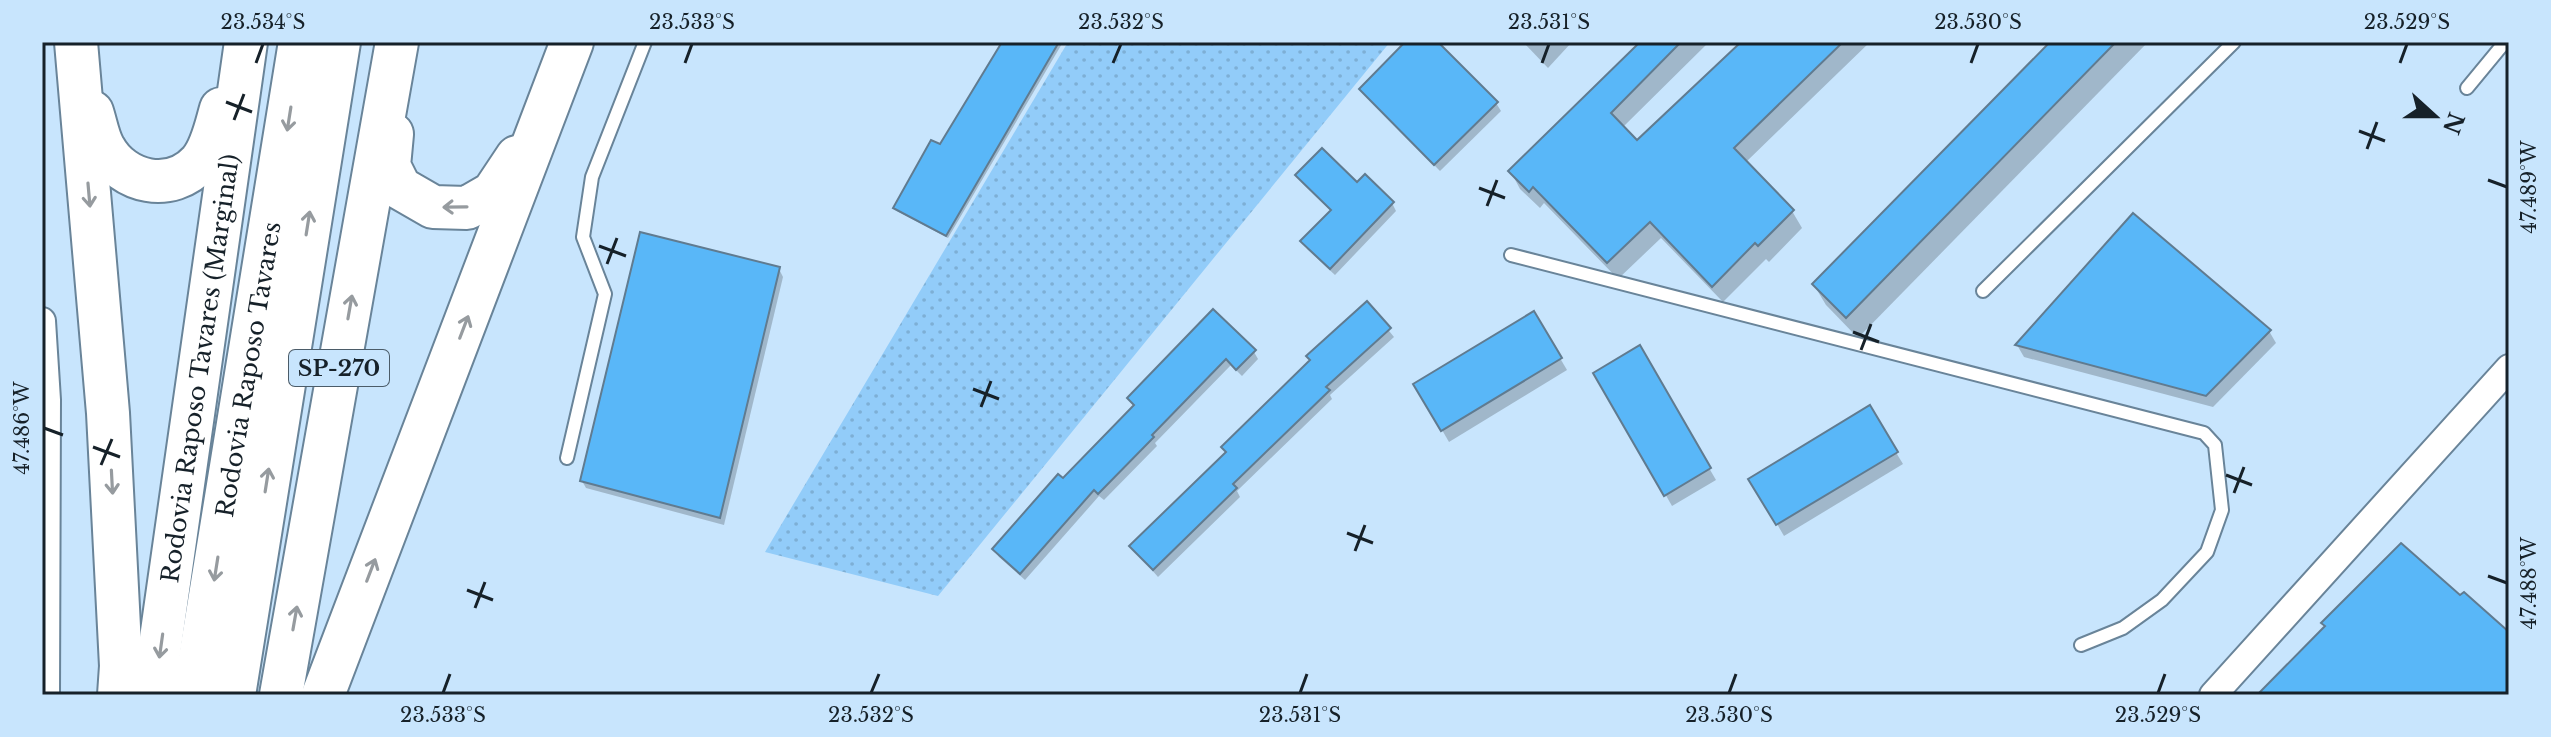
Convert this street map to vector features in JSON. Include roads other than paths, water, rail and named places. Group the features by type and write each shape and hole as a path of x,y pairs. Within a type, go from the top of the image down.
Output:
{"highway":[{"path":"77,52 102,145 109,156 119,169 134,177 149,181 168,180 187,172 199,162 209,146 239,42"},
{"name":"Rodovia Raposo Tavares (Marginal)","path":"153,695 246,42"},
{"name":"Rodovia Raposo Tavares","path":"195,695 301,42"},
{"name":"Rodovia Raposo Tavares","path":"233,695 338,42"},
{"path":"398,42 389,166 400,188 433,207 467,208 493,193 544,116"},
{"name":"SP-270","path":"281,695 398,42"},
{"path":"323,695 572,42"},
{"path":"77,52 108,413 121,666 119,695"}],"street":[{"path":"42,321 46,695"},
{"path":"2213,695 2509,368"}],"lane":[{"path":"567,458 605,294 583,237 592,177 645,42"},
{"path":"1983,291 2234,42"},
{"path":"2467,88 2505,42"},
{"path":"1511,255 2204,433 2215,445 2222,510 2207,552 2162,600 2123,628 2081,645"}]}
